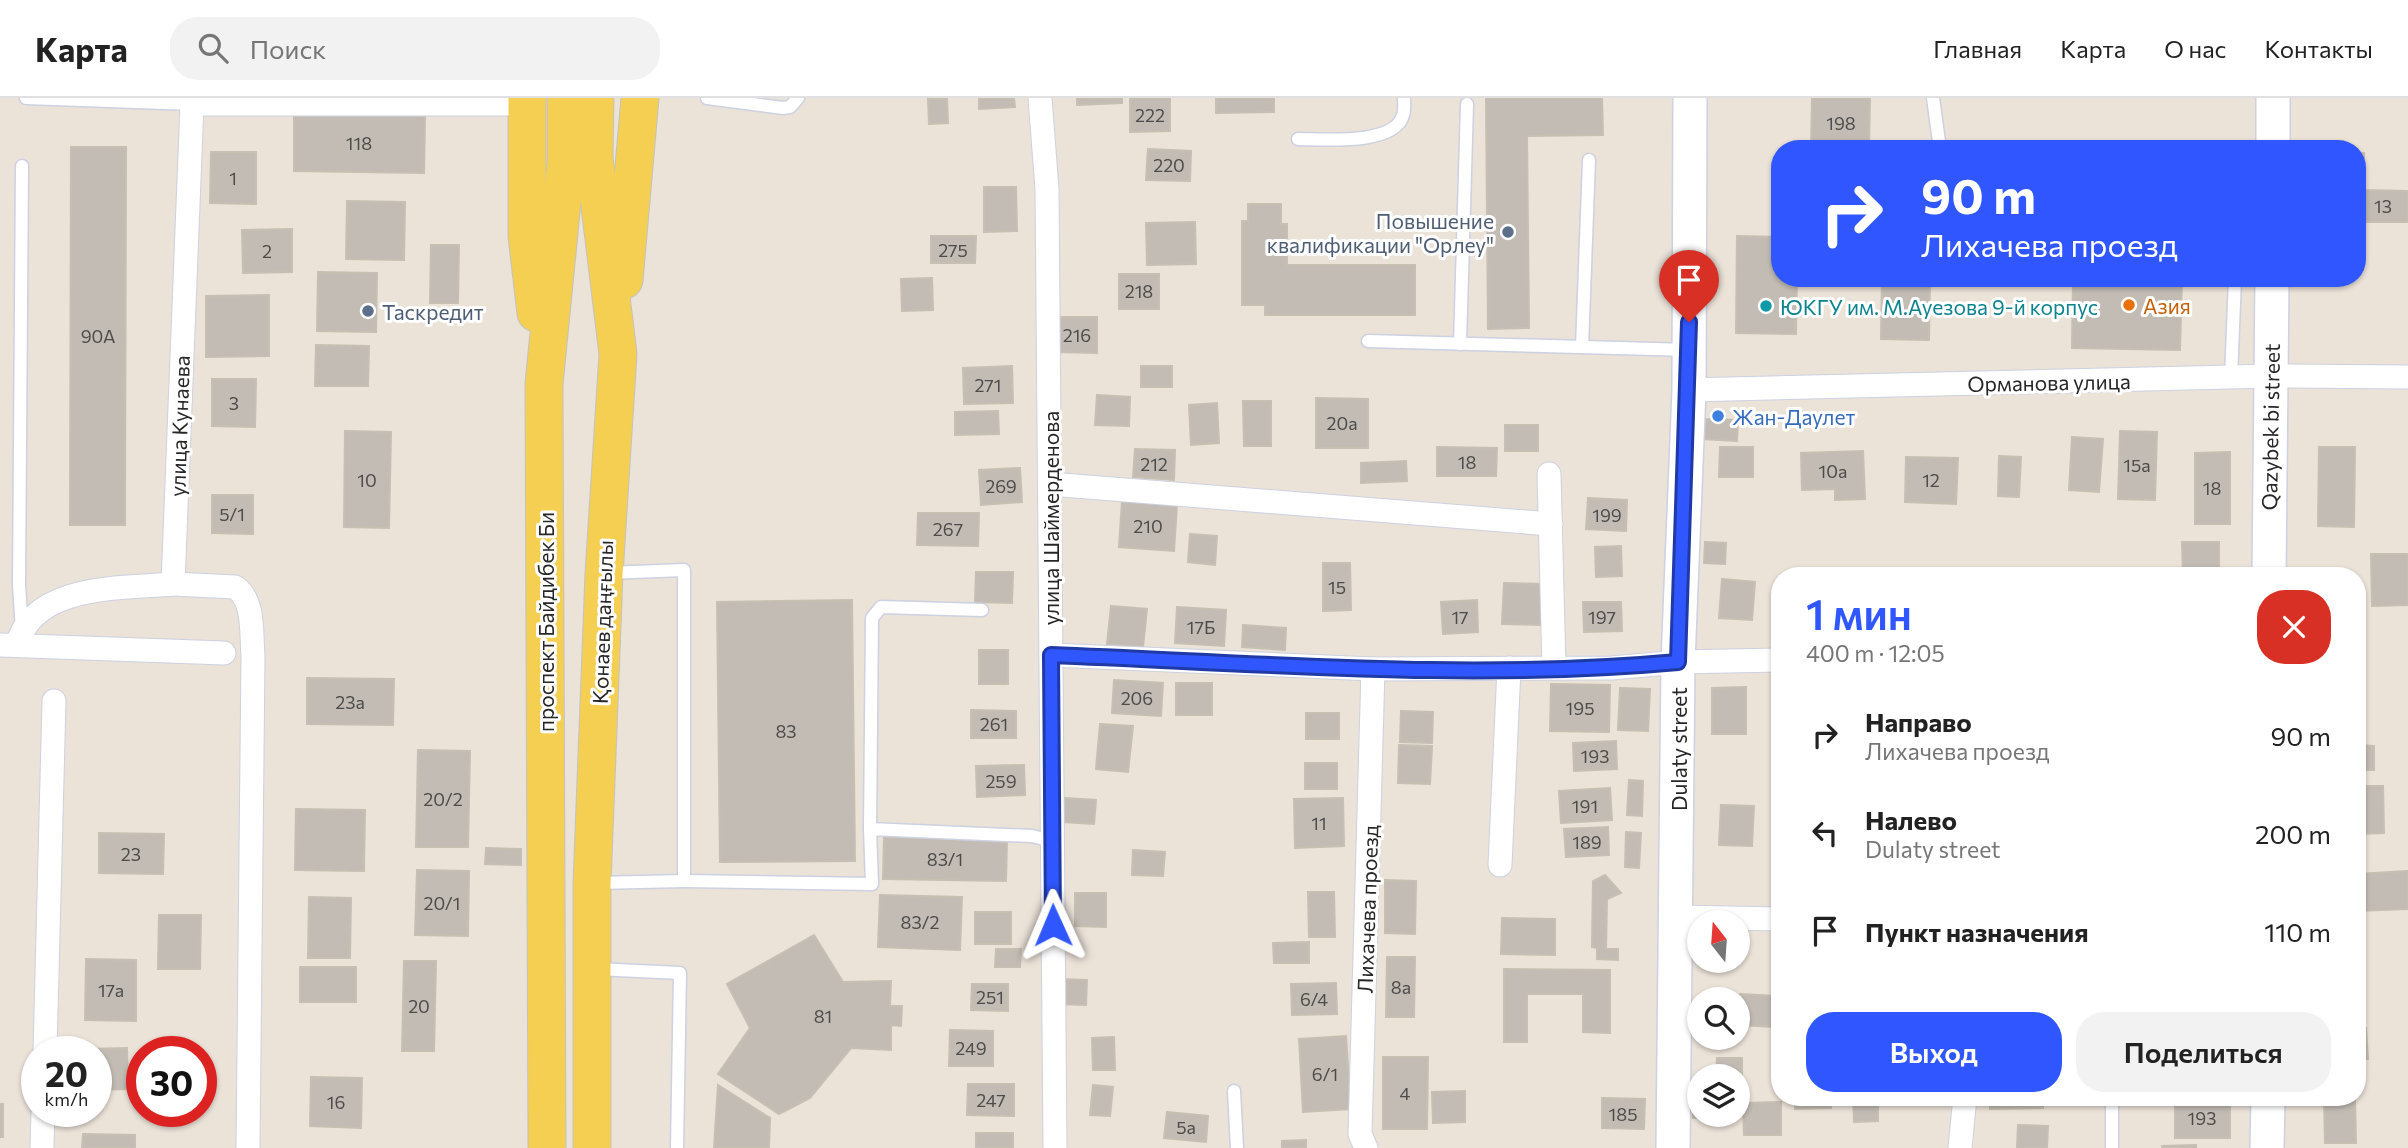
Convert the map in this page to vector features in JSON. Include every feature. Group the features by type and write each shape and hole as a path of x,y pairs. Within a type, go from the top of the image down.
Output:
{"main road":[{"name":"проспект Байдибек Би","path":"547,1148 544,384 566,162 565,98"},
{"name":"Қонаев даңғылы","path":"592,1148 592,884 604,574 618,354 594,157 595,98"},
{"path":"618,354 640,98"},
{"name":"Dulaty street","path":"1673,1148 1678,662 1689,390 1690,98"},
{"path":"2273,98 2273,140"},
{"path":"527,101 527,236 544,384"},
{"name":"Qazybek bi street","path":"2269,567 2272,287"},
{"path":"2267,1148 2268,1106"}],"street":[{"name":"улица Шаймерденова","path":"1040,98 1047,189 1055,1148"},
{"path":"192,104 527,101"},
{"name":"улица Кунаева","path":"173,584 192,104"},
{"name":"Орманова улица","path":"1689,390 2271,376 2408,377"},
{"path":"1549,474 1554,668"},
{"path":"1049,484 1551,524"},
{"path":"13,640 41,612 62,599 83,592 173,584 235,587 243,592 248,603 254,656 248,1148"},
{"path":"13,640 225,653"},
{"path":"1051,655 1373,668 1612,668 1678,662 1771,660"},
{"name":"Лихачева проезд","path":"1366,1148 1360,1134 1373,668"},
{"path":"1500,865 1509,668"},
{"path":"45,1036 54,701"},
{"path":"1677,917 1771,919"},
{"path":"1960,1148 1964,1106"},
{"path":"42,1148 43,1127"}],"lane":[{"path":"26,98 192,104"},
{"path":"707,98 783,108 790,107 798,98"},
{"path":"1298,139 1357,140 1373,136 1398,123 1403,116 1404,98"},
{"path":"1933,98 1939,140"},
{"path":"1460,344 1467,104"},
{"path":"1582,347 1589,160"},
{"path":"13,640 19,585 22,166"},
{"path":"2231,378 2235,287"},
{"path":"1368,341 1689,350"},
{"path":"604,574 684,570 684,881"},
{"path":"592,884 684,881 872,884 872,618 881,607 982,610"},
{"path":"870,829 1032,836 1052,841"},
{"path":"593,968 680,973 677,1148"},
{"path":"1234,1091 1237,1148"},
{"path":"2112,1106 2112,1148"}],"building":[{"path":"979,98 1014,98 1015,107 979,109"},
{"path":"1077,98 1122,98 1122,103 1077,105"},
{"path":"1130,98 1170,98 1170,131 1130,132"},
{"path":"1216,98 1274,98 1274,112 1216,113"},
{"name":"Повышение квалификации \"Орлеу\"","path":"1486,98 1602,98 1603,135 1527,136 1529,328 1488,329"},
{"path":"1812,98 1870,98 1869,140 1811,140"},
{"path":"928,99 947,99 948,123 929,124"},
{"path":"294,113 425,115 424,173 294,171"},
{"path":"71,147 126,147 125,525 70,525"},
{"path":"1148,149 1191,151 1190,181 1146,180"},
{"path":"211,152 256,152 256,204 210,203"},
{"path":"984,187 1016,187 1017,231 984,232"},
{"path":"2366,190 2408,191 2408,222 2366,222"},
{"path":"347,201 405,202 404,260 346,259"},
{"path":"1248,204 1281,204 1281,224 1287,224 1287,265 1415,265 1415,315 1265,315 1265,305 1242,305 1242,221 1248,221"},
{"path":"1195,222 1196,264 1147,265 1146,223"},
{"path":"292,229 292,272 243,273 242,230"},
{"path":"931,236 976,236 975,263 931,263"},
{"name":"ЮКГУ им. М.Ауезова 9-й корпус","path":"1737,236 1771,237 1771,287 1797,287 1796,334 1736,333"},
{"path":"431,245 459,245 458,303 430,303"},
{"path":"318,272 377,273 376,332 317,331"},
{"path":"1119,274 1159,274 1159,309 1119,309"},
{"path":"932,278 933,310 902,311 901,279"},
{"name":"ЮКГУ им. М.Ауезова 9-й корпус","path":"1882,287 1930,287 1929,340 1881,339"},
{"path":"2073,287 2182,287 2180,350 2072,348"},
{"path":"269,295 269,356 206,357 206,296"},
{"path":"1057,317 1097,317 1097,353 1057,352"},
{"path":"316,345 369,346 368,386 315,386"},
{"path":"1012,366 1013,403 964,404 963,368"},
{"path":"1141,366 1172,366 1172,387 1141,387"},
{"path":"212,379 256,379 255,427 212,426"},
{"path":"1097,395 1130,397 1129,426 1095,425"},
{"path":"1316,398 1368,399 1368,448 1316,448"},
{"path":"1243,401 1271,401 1271,446 1244,446"},
{"path":"1217,403 1219,443 1191,445 1189,405"},
{"path":"998,411 999,434 955,435 955,412"},
{"path":"1702,419 1738,420 1737,441 1701,439"},
{"path":"1505,425 1538,425 1538,451 1505,451"},
{"path":"345,431 391,432 389,528 344,527"},
{"path":"2120,431 2157,432 2155,500 2118,499"},
{"path":"2072,437 2103,439 2099,492 2069,490"},
{"path":"1437,447 1497,448 1496,476 1437,476"},
{"path":"1720,447 1753,447 1753,477 1719,477"},
{"path":"2319,447 2355,447 2354,527 2318,526"},
{"path":"1135,449 1175,450 1174,480 1133,477"},
{"path":"1863,451 1865,499 1835,500 1835,489 1802,490 1801,453"},
{"path":"2230,452 2230,524 2195,524 2195,453"},
{"path":"1999,456 2021,457 2019,497 1998,496"},
{"path":"1906,457 1958,458 1956,504 1905,502"},
{"path":"1406,461 1407,481 1361,483 1361,463"},
{"path":"1020,468 1022,502 981,505 979,470"},
{"path":"212,495 253,495 253,534 212,533"},
{"path":"1588,498 1627,500 1626,531 1586,529"},
{"path":"1122,501 1177,505 1174,551 1119,547"},
{"path":"918,513 979,513 978,546 917,545"},
{"path":"1190,534 1217,536 1215,565 1188,562"},
{"path":"1705,542 1726,543 1725,564 1704,563"},
{"path":"2182,542 2219,542 2219,567 2183,567"},
{"path":"1621,546 1622,576 1596,577 1595,547"},
{"path":"2371,554 2408,554 2408,605 2372,606"},
{"path":"1323,563 1350,563 1351,610 1323,611"},
{"path":"976,572 1013,572 1012,603 975,602"},
{"path":"1722,579 1755,582 1752,620 1719,618"},
{"path":"1504,583 1543,584 1542,625 1502,624"},
{"path":"852,600 855,861 720,862 717,602"},
{"path":"1477,600 1478,632 1443,634 1441,602"},
{"path":"1583,602 1621,602 1622,631 1584,632"},
{"path":"1111,606 1147,609 1143,647 1107,644"},
{"path":"1177,607 1226,610 1224,646 1175,643"},
{"path":"1243,625 1286,628 1285,650 1242,647"},
{"path":"979,650 1008,650 1008,684 979,684"},
{"path":"307,678 394,679 393,725 307,724"},
{"path":"1114,680 1163,683 1161,716 1112,713"},
{"path":"1176,683 1212,683 1212,715 1176,715"},
{"path":"1551,684 1610,685 1609,732 1550,731"},
{"path":"1746,687 1746,734 1712,734 1712,688"},
{"path":"1620,688 1650,689 1648,731 1618,730"},
{"path":"971,710 1016,711 1016,738 971,738"},
{"path":"1401,711 1433,712 1432,743 1400,742"},
{"path":"1306,713 1339,713 1339,739 1306,739"},
{"path":"1100,724 1133,726 1128,772 1096,769"},
{"path":"1616,741 1617,769 1574,771 1573,743"},
{"path":"1399,745 1432,746 1430,784 1398,783"},
{"path":"2366,746 2374,746 2374,770 2366,770"},
{"path":"418,750 470,751 468,847 416,847"},
{"path":"1305,763 1337,763 1337,789 1305,789"},
{"path":"1024,765 1025,795 977,797 976,766"},
{"path":"1629,780 1643,781 1642,816 1627,815"},
{"path":"2366,786 2383,786 2384,833 2366,834"},
{"path":"1610,788 1612,820 1561,823 1559,791"},
{"path":"1065,798 1096,800 1094,824 1063,822"},
{"path":"1343,798 1344,846 1295,848 1294,799"},
{"path":"1721,805 1754,806 1752,846 1719,845"},
{"path":"296,809 365,810 364,871 295,870"},
{"path":"1608,827 1609,855 1566,857 1564,829"},
{"path":"1626,832 1641,833 1639,868 1625,867"},
{"path":"99,833 164,834 163,874 99,873"},
{"path":"884,837 1007,840 1006,881 883,879"},
{"path":"486,848 521,849 521,865 485,864"},
{"path":"1133,850 1165,852 1163,876 1132,875"},
{"path":"417,870 469,871 468,936 415,935"},
{"path":"2408,871 2408,909 2366,911 2366,873"},
{"path":"1605,875 1621,893 1607,899 1606,949 1618,949 1618,960 1597,959 1597,948 1592,947 1593,881"},
{"path":"1385,880 1416,881 1415,934 1385,933"},
{"path":"1308,892 1334,892 1335,937 1309,937"},
{"path":"1075,893 1106,893 1106,927 1075,926"},
{"path":"880,895 962,897 960,950 878,947"},
{"path":"309,897 351,898 350,958 308,958"},
{"path":"975,912 1011,912 1011,944 975,944"},
{"path":"159,915 201,915 200,969 158,969"},
{"path":"1502,918 1555,919 1555,955 1501,954"},
{"path":"814,935 843,982 891,981 890,1006 902,1006 901,1026 891,1025 891,1050 851,1048 810,1098 779,1114 718,1074 750,1028 727,984"},
{"path":"1309,942 1309,963 1274,963 1273,943"},
{"path":"996,949 1021,949 1020,967 995,967"},
{"path":"1387,957 1415,957 1414,1017 1386,1017"},
{"path":"86,959 136,960 136,1021 85,1020"},
{"path":"404,961 436,961 434,1051 402,1051"},
{"path":"300,967 356,967 356,1002 300,1002"},
{"path":"1504,969 1610,970 1610,1033 1583,1032 1583,994 1527,994 1527,1042 1504,1042"},
{"path":"1058,979 1087,980 1086,1005 1057,1004"},
{"path":"1336,983 1337,1014 1292,1015 1291,984"},
{"path":"972,984 1008,984 1008,1011 971,1010"},
{"path":"1750,995 1771,996 1771,1027 1750,1026"},
{"path":"2366,1028 2368,1059 2366,1059"},
{"path":"950,1030 993,1031 993,1066 949,1066"},
{"path":"1346,1036 1351,1109 1303,1112 1299,1039"},
{"path":"1114,1037 1115,1070 1093,1070 1092,1038"},
{"path":"112,1048 126,1048 126,1089 112,1090"},
{"path":"1383,1057 1428,1057 1427,1129 1383,1129"},
{"path":"1717,1058 1742,1058 1742,1064 1717,1064"},
{"path":"311,1077 362,1078 361,1128 310,1126"},
{"path":"968,1084 1014,1084 1014,1116 967,1115"},
{"path":"718,1085 770,1118 769,1148 714,1148"},
{"path":"1093,1085 1113,1087 1110,1116 1090,1115"},
{"path":"1465,1091 1465,1122 1433,1123 1432,1092"},
{"path":"1602,1098 1645,1099 1644,1129 1602,1128"},
{"path":"1771,1102 1771,1106 1781,1106 1781,1135 1744,1135 1744,1127 1750,1127 1750,1103"},
{"path":"0,1104 3,1104 3,1137 0,1137"},
{"path":"1795,1106 1831,1106 1831,1108 1795,1109"},
{"path":"1853,1106 1878,1106 1878,1121 1854,1122"},
{"path":"1990,1106 2043,1106 2043,1108 1990,1109"},
{"path":"2175,1106 2230,1106 2230,1138 2175,1138"},
{"path":"2324,1106 2355,1106 2356,1143 2325,1143"},
{"path":"1167,1112 1208,1116 1206,1142 1164,1138"},
{"path":"2018,1125 2048,1126 2047,1148 2017,1148"},
{"path":"976,1133 1013,1133 1013,1148 976,1148"},
{"path":"83,1134 135,1135 135,1148 82,1148"},
{"path":"1306,1140 1306,1148 1282,1148 1282,1141"},
{"path":"2196,1145 2196,1148 2162,1148 2162,1146"}],"place":[{"name":"Повышение квалификации \"Орлеу\"","path":"1508,232"},
{"name":"Азия","path":"2129,305"},
{"name":"ЮКГУ им. М.Ауезова 9-й корпус","path":"1766,306"},
{"name":"Таскредит","path":"368,311"},
{"name":"Жан-Даулет","path":"1718,416"}],"route":[{"path":"1053,925 1051,655 1373,668 1612,668 1678,662 1689,390 1689,322"}]}
